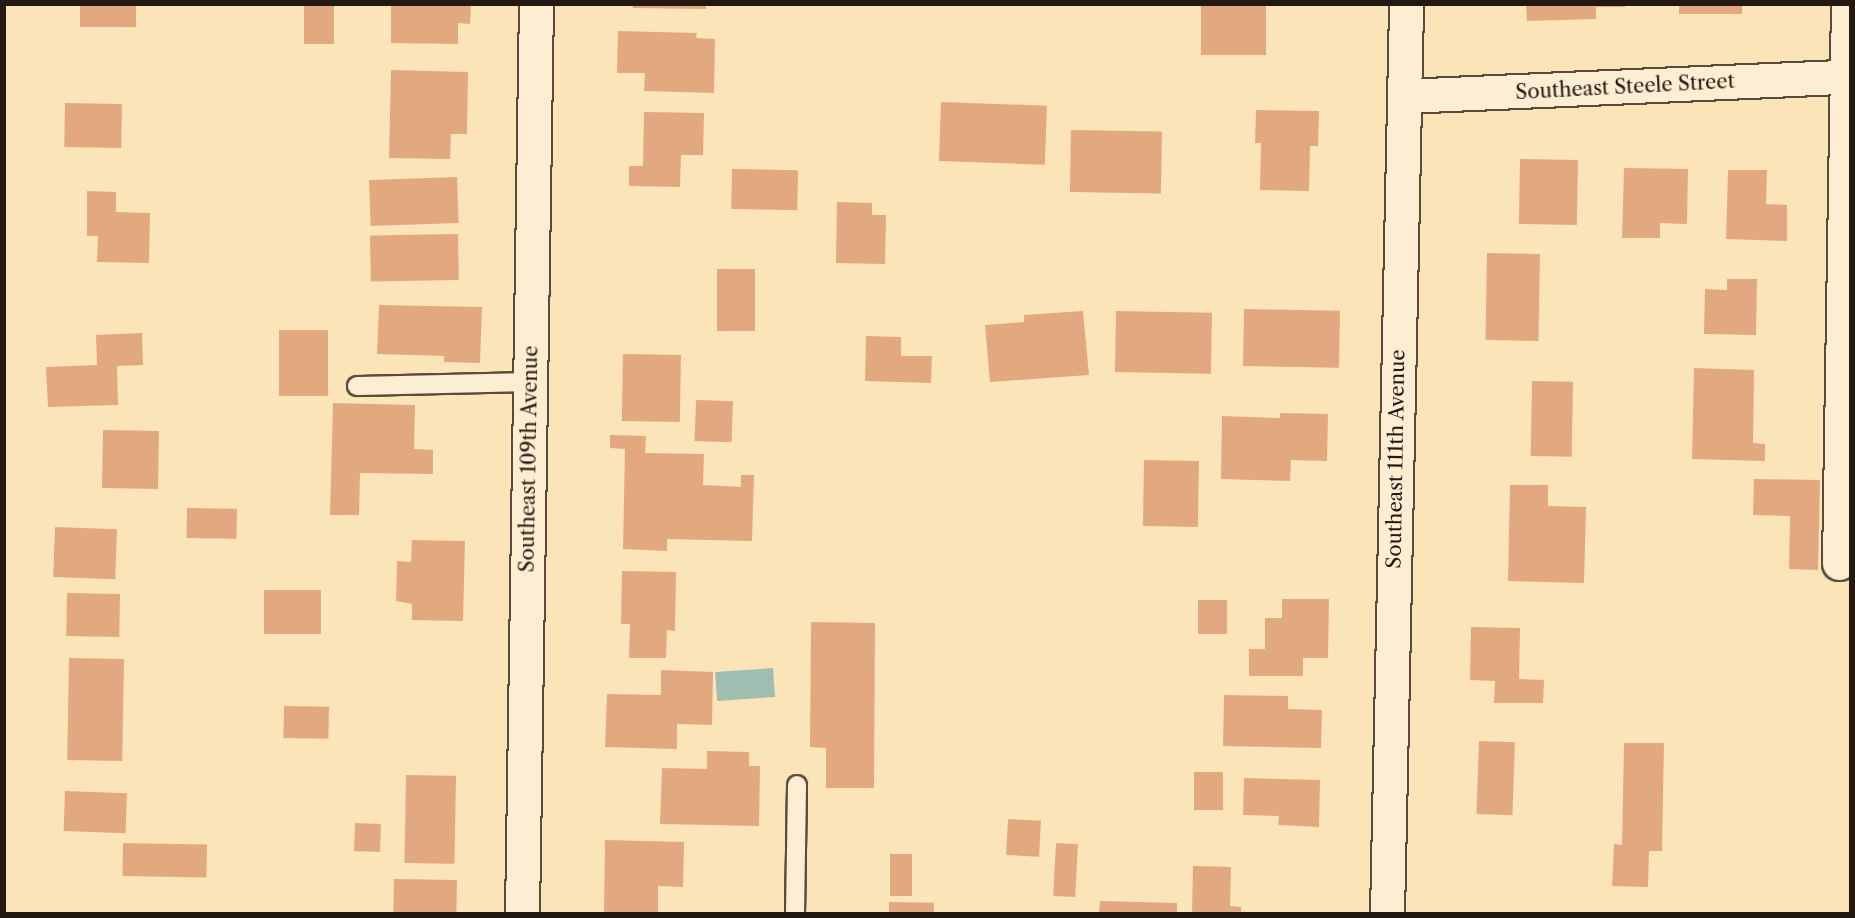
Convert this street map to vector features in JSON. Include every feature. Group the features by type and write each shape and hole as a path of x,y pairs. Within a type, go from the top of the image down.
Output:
{"street":[{"name":"Southeast 109th Avenue","path":"522,914 536,4"},
{"name":"Southeast 111th Avenue","path":"1387,914 1406,4"},
{"path":"1839,563 1846,411 1848,4"},
{"name":"Southeast Steele Street","path":"1404,96 1847,77"}],"lane":[{"path":"357,386 531,382"},
{"path":"795,914 796,785"}],"shaded area":[{"path":"773,668 775,697 717,701 715,672"}],"building":[{"path":"80,4 136,4 136,27 80,27"},
{"path":"304,4 334,4 334,44 304,44"},
{"path":"633,4 706,4 706,9 633,8"},
{"path":"1201,4 1266,4 1266,55 1201,55"},
{"path":"1526,4 1625,4 1625,7 1596,7 1596,19 1527,21"},
{"path":"1679,4 1742,4 1742,14 1679,14"},
{"path":"391,5 471,5 470,24 458,23 458,44 391,43"},
{"path":"618,31 697,33 696,38 715,39 714,93 644,91 645,73 617,73"},
{"path":"391,70 468,72 467,134 451,134 450,159 389,158"},
{"path":"941,102 1047,106 1045,165 939,161"},
{"path":"65,103 122,104 121,148 64,147"},
{"path":"1256,110 1319,111 1318,146 1310,146 1309,191 1260,190 1261,143 1255,143"},
{"path":"644,112 704,113 703,155 681,155 680,187 629,186 629,166 643,166"},
{"path":"1071,130 1162,132 1161,194 1070,192"},
{"path":"1520,159 1578,160 1577,225 1519,224"},
{"path":"1624,168 1688,169 1687,224 1660,223 1660,238 1622,238"},
{"path":"732,169 798,170 797,210 731,209"},
{"path":"1728,170 1767,170 1766,204 1787,205 1787,241 1726,239"},
{"path":"457,177 459,223 371,226 369,180"},
{"path":"87,191 116,192 116,212 150,213 149,263 97,262 98,236 87,236"},
{"path":"837,202 872,203 872,215 886,215 885,264 836,263"},
{"path":"458,234 459,280 371,282 370,236"},
{"path":"1487,253 1540,254 1538,341 1485,340"},
{"path":"717,269 755,269 755,331 717,331"},
{"path":"1727,279 1757,279 1756,335 1704,334 1705,289 1727,290"},
{"path":"379,305 482,307 480,363 444,362 444,356 377,354"},
{"path":"1244,309 1340,311 1339,368 1243,366"},
{"path":"1083,311 1089,375 990,382 985,325 1024,322 1024,315"},
{"path":"1116,311 1212,313 1211,374 1115,372"},
{"path":"279,330 328,330 328,396 279,396"},
{"path":"142,333 143,365 117,366 118,405 48,407 46,367 97,365 96,335"},
{"path":"866,336 901,337 901,356 932,356 931,383 865,381"},
{"path":"623,354 681,355 680,422 622,421"},
{"path":"1694,368 1754,370 1753,443 1765,444 1765,461 1692,459"},
{"path":"1532,381 1573,382 1572,457 1531,456"},
{"path":"696,400 733,401 732,442 695,441"},
{"path":"333,403 415,405 414,449 433,450 433,474 360,473 359,515 330,515"},
{"path":"1280,413 1328,414 1327,461 1291,460 1290,481 1221,479 1222,416 1280,418"},
{"path":"103,430 159,431 158,489 102,488"},
{"path":"610,435 646,436 645,453 704,454 703,485 741,487 741,475 754,475 752,541 667,539 667,551 623,549 625,449 610,448"},
{"path":"1144,460 1199,461 1198,527 1143,526"},
{"path":"1754,479 1820,480 1818,570 1789,569 1790,516 1753,515"},
{"path":"1510,485 1548,485 1548,506 1586,507 1584,583 1508,581"},
{"path":"187,508 237,509 236,539 186,538"},
{"path":"55,527 117,529 115,579 53,577"},
{"path":"412,540 465,541 463,621 412,620 412,604 396,601 397,561 411,562"},
{"path":"622,571 676,572 675,631 667,630 666,658 629,658 630,624 621,624"},
{"path":"264,590 321,590 321,634 264,634"},
{"path":"67,593 120,594 119,637 66,636"},
{"path":"1282,599 1329,599 1328,658 1303,658 1303,676 1249,676 1249,649 1265,649 1265,618 1282,618"},
{"path":"1198,600 1227,600 1227,634 1198,634"},
{"path":"811,622 875,623 874,788 826,788 826,748 810,747"},
{"path":"1471,627 1520,628 1519,679 1544,680 1543,703 1494,703 1495,681 1470,680"},
{"path":"69,658 124,659 122,761 67,760"},
{"path":"661,670 713,672 712,725 677,724 677,749 605,747 607,694 661,695"},
{"path":"1224,695 1288,696 1288,709 1322,710 1321,748 1223,746"},
{"path":"284,706 329,707 328,739 283,738"},
{"path":"1479,741 1515,742 1512,815 1476,814"},
{"path":"1624,743 1664,743 1662,851 1649,851 1648,887 1612,886 1614,844 1622,845"},
{"path":"707,751 749,752 749,766 760,766 759,826 660,824 662,768 707,769"},
{"path":"1194,772 1223,772 1223,810 1194,810"},
{"path":"406,775 456,776 454,864 404,863"},
{"path":"1244,778 1320,780 1319,827 1278,825 1279,816 1243,815"},
{"path":"65,791 127,793 126,833 64,831"},
{"path":"1008,819 1041,821 1039,857 1006,855"},
{"path":"355,823 381,824 380,852 354,851"},
{"path":"605,840 684,842 683,887 658,886 658,914 604,914"},
{"path":"123,843 207,844 206,877 122,876"},
{"path":"1056,843 1078,844 1075,897 1053,896"},
{"path":"890,854 912,854 912,896 890,896"},
{"path":"1193,866 1231,867 1230,906 1241,907 1241,914 1192,914"},
{"path":"394,879 457,880 456,914 393,914"},
{"path":"1100,901 1177,903 1177,914 1099,914"},
{"path":"889,902 934,903 934,914 889,914"}]}
